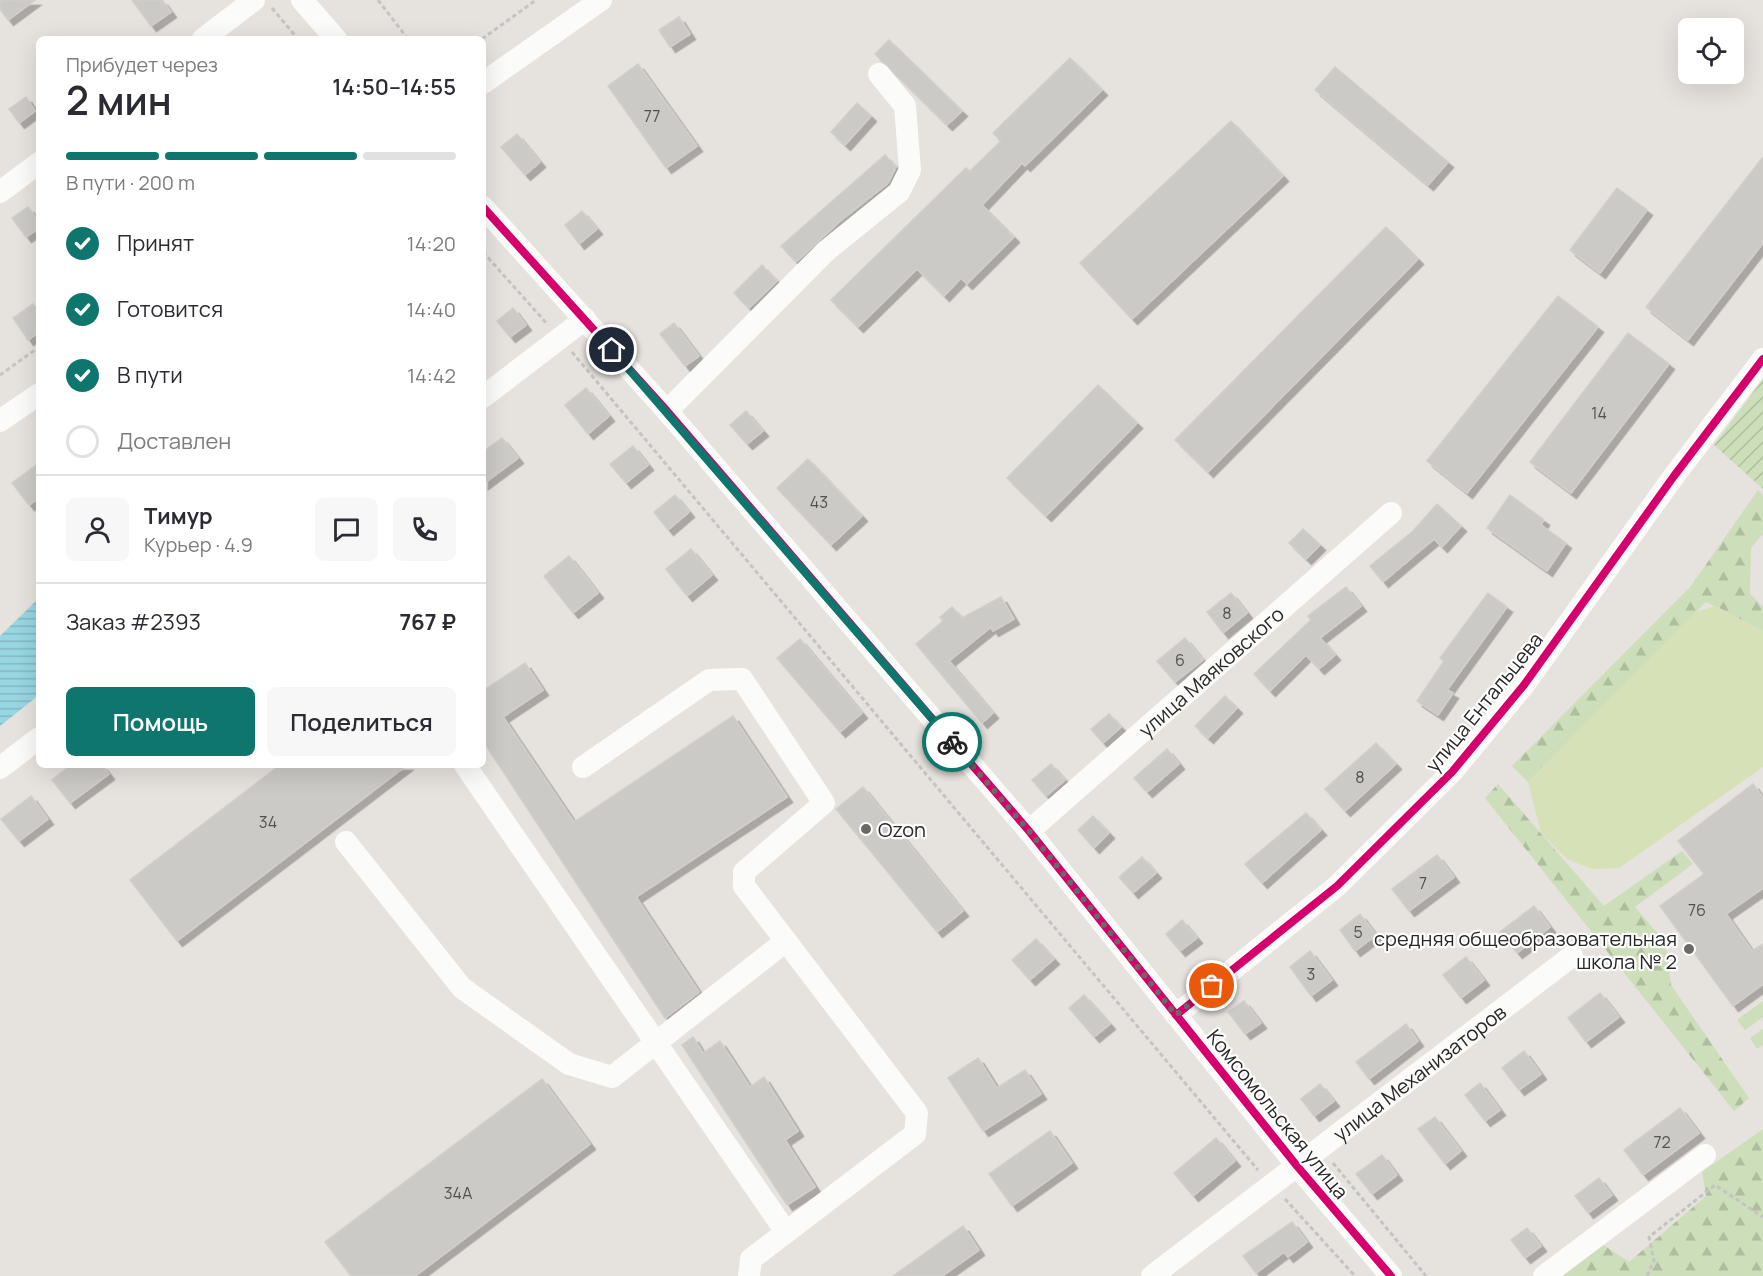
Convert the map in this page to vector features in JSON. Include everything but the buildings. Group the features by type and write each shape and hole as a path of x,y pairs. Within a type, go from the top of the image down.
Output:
{"street":[{"path":"207,36 254,0"},
{"path":"303,0 333,36"},
{"path":"486,81 601,0"},
{"path":"667,411 826,251 898,192 910,170 905,106 879,74"},
{"path":"0,192 36,165"},
{"name":"Комсомольская улица","path":"486,210 667,411 1029,831 1297,1166 1391,1276"},
{"path":"486,395 585,319"},
{"name":"улица Ентальцева","path":"1176,1015 1337,885 1452,772 1524,686 1674,476 1763,359"},
{"path":"0,422 36,396"},
{"name":"улица Маяковского","path":"1029,831 1391,513"},
{"path":"583,767 709,680 742,679 824,803 744,872 744,886 917,1113 915,1134 751,1259 749,1276"},
{"path":"0,768 36,740"},
{"path":"467,768 786,1232"},
{"path":"346,842 462,988 569,1064 612,1077 786,941"},
{"name":"улица Механизаторов","path":"1152,1276 1572,956"},
{"path":"1544,1276 1705,1155"}],"path":[{"path":"265,0 295,36"},
{"path":"378,0 406,36"},
{"path":"486,36 536,0"},
{"path":"486,255 560,338 1271,1185 1355,1276"},
{"path":"0,375 36,349"},
{"path":"1320,1148 1426,1276"},
{"path":"1647,1276 1654,1261 1649,1237 1715,1185 1763,1217"}],"green space":[{"path":"1763,379 1763,489 1714,445"},
{"path":"1758,490 1763,495 1763,534 1751,548 1750,594 1763,607 1763,631 1706,602 1528,782 1512,766 1691,586"},
{"path":"1716,606 1763,631 1763,767 1619,868 1592,869 1567,859 1541,833 1528,782 1696,612"},
{"path":"1498,784 1604,906 1682,851 1693,864 1635,907 1665,942 1671,985 1749,1098 1734,1111 1485,798"},
{"path":"1763,1001 1763,1017 1745,1030 1737,1020"},
{"path":"1763,1029 1763,1045 1757,1049 1750,1038"},
{"path":"1763,1129 1763,1276 1562,1276 1602,1244 1629,1262 1706,1196 1702,1172"}],"water":[{"path":"36,601 36,697 0,726 0,636"}],"cycle path":[{"path":"486,210 667,411 1029,831 1297,1166 1391,1276"},
{"path":"1176,1015 1337,886 1452,772 1524,685 1674,476 1763,359"}],"way so far":[{"path":"952,742 1029,831 1176,1015 1212,986"}],"place":[{"name":"Ozon","path":"866,829"},
{"name":"средняя общеобразовательная школа № 2","path":"1689,949"}],"route":[{"path":"612,350 952,742"}]}
